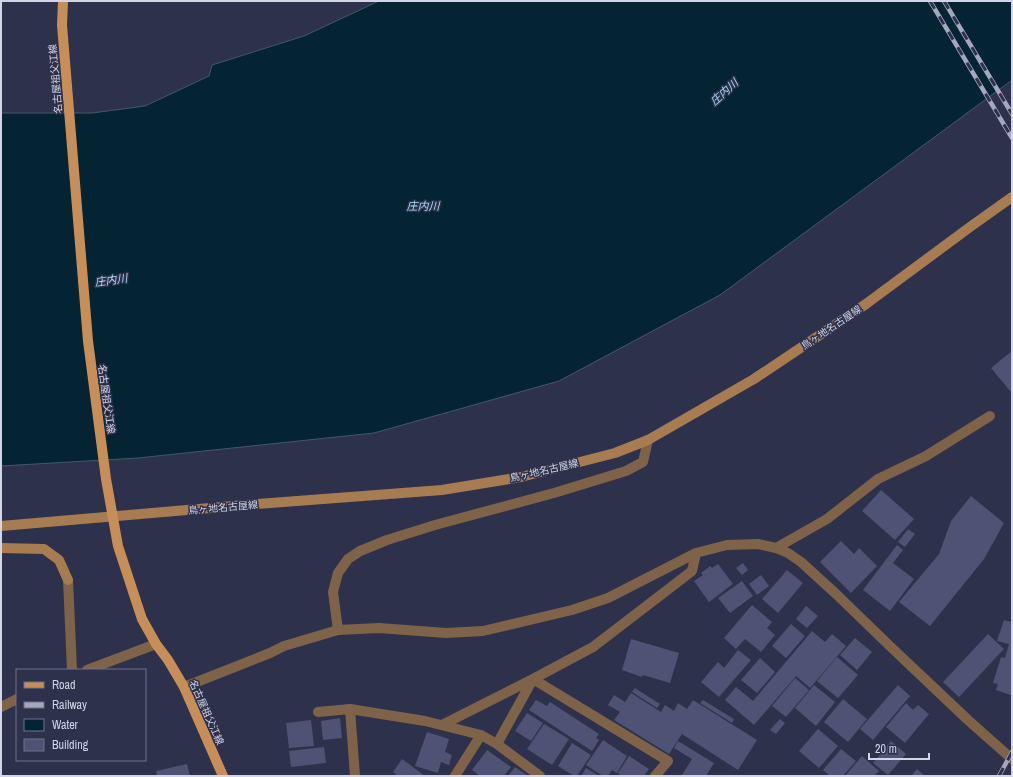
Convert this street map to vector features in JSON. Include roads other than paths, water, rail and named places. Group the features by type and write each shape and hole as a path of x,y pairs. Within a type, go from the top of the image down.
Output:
{"main road":[{"name":"名古屋祖父江線","path":"63,1 62,24 88,341 106,479 118,546 142,619 156,644 168,660 184,687 223,776"},
{"name":"鳥ヶ地名古屋線","path":"1,526 442,490 521,477 615,454 648,440 754,379 866,304 970,227 1012,198"},
{"path":"1,548 44,549 59,560 68,580"}],"street":[{"path":"776,548 827,519 878,479 926,456 990,416"},
{"path":"338,630 333,592 338,572 348,560 360,551 387,540 435,525 554,493 626,471 642,462 648,440"},
{"path":"184,687 284,646 338,630 379,628 446,634 483,631 572,610 608,598 696,553 727,545 758,544 776,548 788,553 801,562 968,720 1012,759"},
{"path":"442,725 593,647 692,571 696,553"},
{"path":"68,580 72,669"},
{"path":"89,669 156,644"},
{"path":"497,744 533,679"},
{"path":"533,679 668,761 656,776"},
{"path":"1,706 16,700"},
{"path":"350,709 355,776"},
{"path":"318,712 350,709 425,721 481,735 497,744 540,776"},
{"path":"455,776 481,735"}],"water":[{"name":"庄内川","path":"379,1 1012,1 1012,80 720,295 559,381 374,433 138,458 1,466 1,113 92,113 145,106 209,76 212,65 304,36"}],"railway":[{"path":"930,1 1012,138"},
{"path":"944,1 1012,114"},
{"path":"999,776 1012,752"}]}
